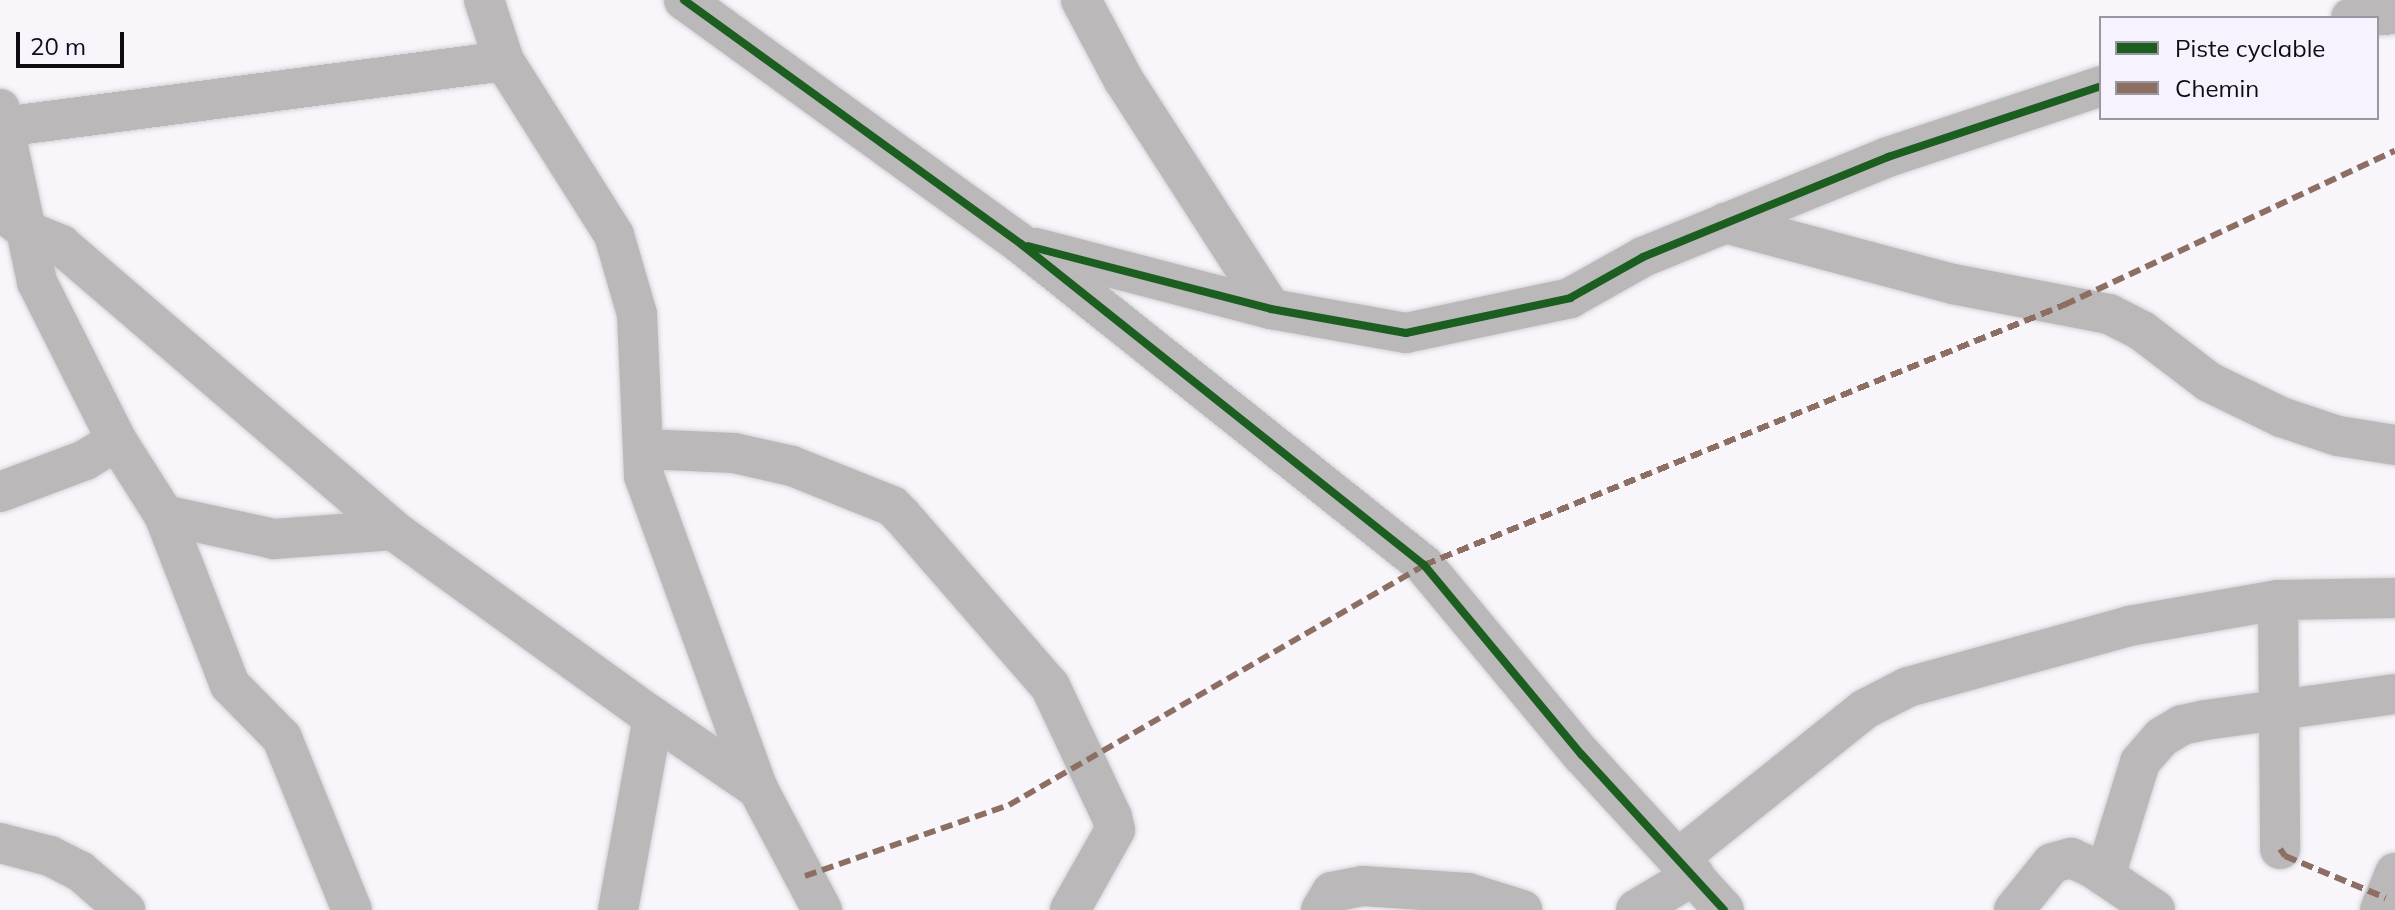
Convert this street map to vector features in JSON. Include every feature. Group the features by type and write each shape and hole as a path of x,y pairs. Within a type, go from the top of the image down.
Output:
{"street":[{"path":"484,0 504,61 614,235 637,314 644,476 758,789 822,910"},
{"path":"684,0 1021,244 1424,565 1582,755 1687,866 1724,910"},
{"path":"1081,0 1123,79 1271,309"},
{"path":"2373,16 2395,14"},
{"path":"352,910 282,738 230,685 164,515 117,441 37,282 14,221 2,118 504,61"},
{"path":"1021,244 1271,309 1406,333 1570,298 1643,257 1888,157 2099,87"},
{"path":"14,221 61,245 393,530 758,789"},
{"path":"1725,223 1953,284 2109,314 2142,331 2209,382 2281,417 2338,436 2395,445"},
{"path":"0,492 85,460 117,441"},
{"path":"644,449 734,453 792,466 892,506 902,516 1050,686 1112,817 1115,830 1070,910"},
{"path":"164,515 274,539 393,530"},
{"path":"1636,910 1865,709 1887,695 2129,626 2278,600 2395,598"},
{"path":"2278,600 2276,712 2280,849"},
{"path":"2105,876 2140,762 2162,737 2182,725 2395,694"},
{"path":"618,910 653,717"},
{"path":"0,843 50,856 80,871 125,910"},
{"path":"2014,910 2052,863 2071,858 2105,876 2155,910"},
{"path":"1321,910 1332,892 1363,886 1468,893 1522,910"}],"marked path":[{"path":"805,876 1009,805 1424,565 2064,305 2395,151"},
{"path":"2280,849 2285,856 2386,898"}],"cycle path":[{"path":"684,0 1021,244 1424,565 1582,755 1724,910"},
{"path":"1028,246 1271,309 1406,333 1570,298 1643,257 1888,157 2099,87"}]}
